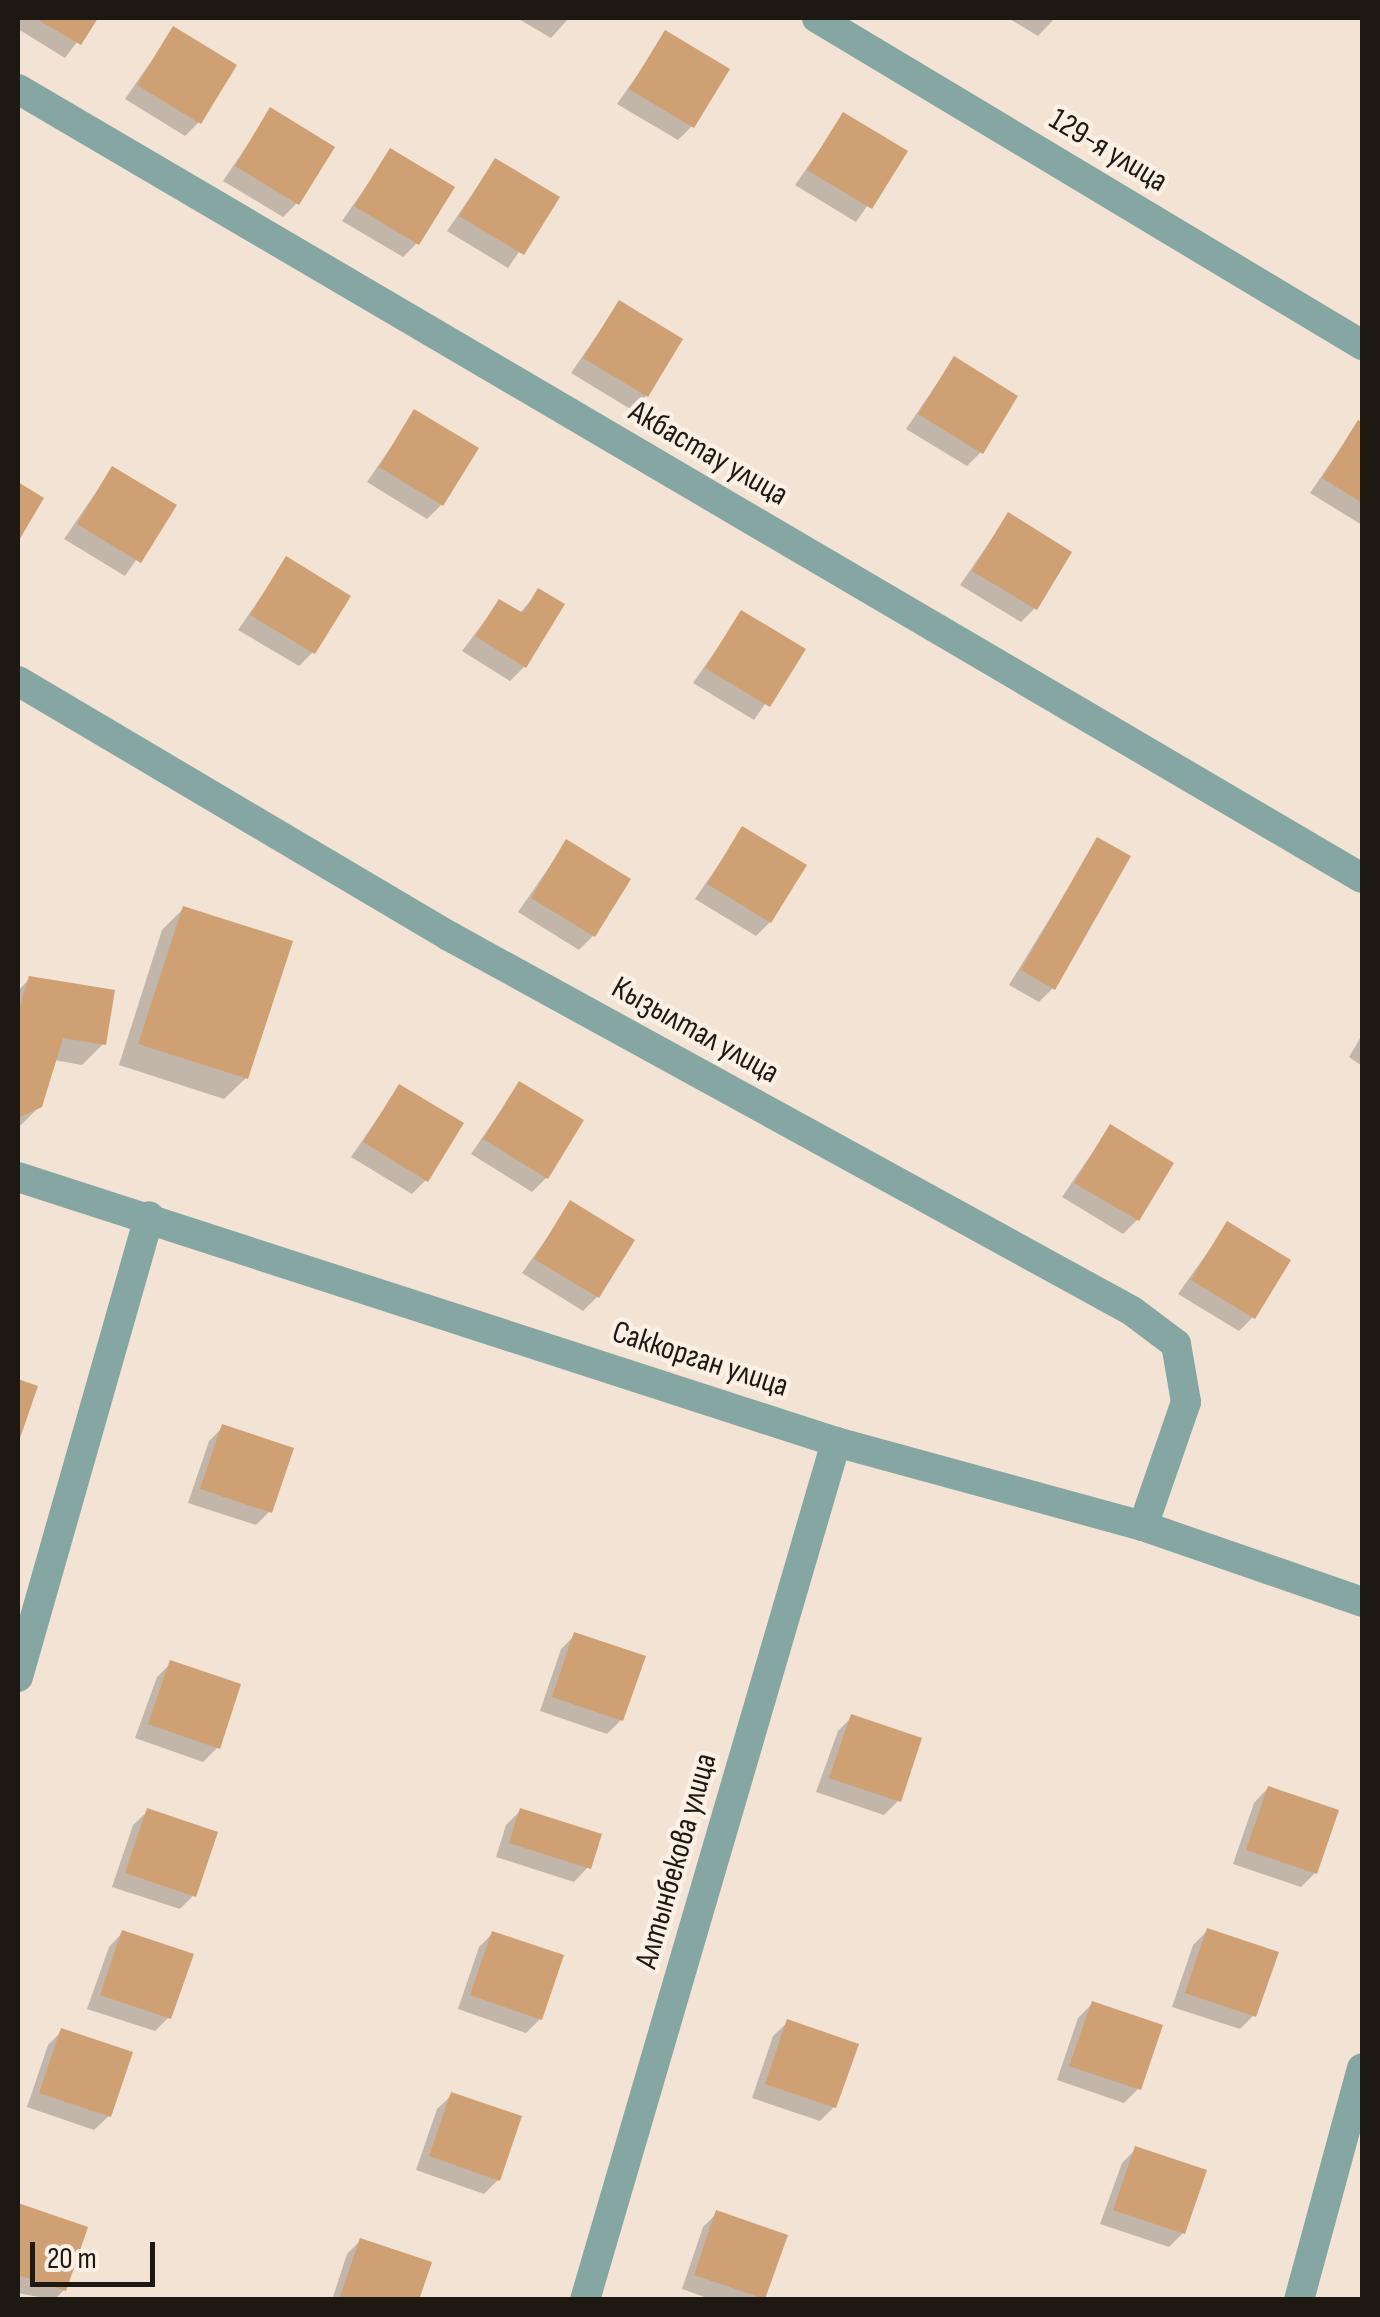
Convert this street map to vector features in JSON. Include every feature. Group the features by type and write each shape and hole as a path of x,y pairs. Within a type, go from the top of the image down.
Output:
{"street":[{"name":"129-я улица","path":"817,18 1362,345"},
{"name":"Акбастау улица","path":"18,90 1362,878"},
{"name":"Кызылтал улица","path":"18,681 449,936 1132,1311 1176,1344 1186,1402 1142,1526"},
{"name":"Саккорган улица","path":"18,1177 149,1216 836,1442 1142,1526 1362,1602"},
{"path":"18,1677 149,1216"},
{"name":"Алтынбекова улица","path":"585,2300 836,1442"},
{"path":"1298,2300 1362,2068"}],"building":[{"path":"35,18 98,18 81,45"},
{"path":"173,26 237,65 201,124 137,85"},
{"path":"665,30 730,69 694,128 629,89"},
{"path":"270,107 335,147 299,205 235,166"},
{"path":"843,112 908,151 872,209 807,170"},
{"path":"390,148 455,187 419,245 354,206"},
{"path":"495,158 560,197 524,255 459,216"},
{"path":"619,300 683,339 648,397 583,358"},
{"path":"954,356 1018,396 983,454 918,414"},
{"path":"414,409 479,448 443,506 379,467"},
{"path":"1358,420 1362,422 1362,503 1322,478"},
{"path":"112,466 177,505 141,563 77,524"},
{"path":"18,482 44,498 18,542"},
{"path":"1008,512 1072,552 1037,610 972,571"},
{"path":"286,556 351,596 315,654 250,615"},
{"path":"538,588 565,604 526,668 475,636 499,599 523,613"},
{"path":"741,610 806,649 770,707 705,668"},
{"path":"742,826 807,865 771,923 707,884"},
{"path":"1097,837 1131,856 1055,990 1021,970"},
{"path":"566,839 631,879 595,937 531,898"},
{"path":"183,906 293,941 248,1079 138,1044"},
{"path":"29,976 115,990 106,1045 63,1038 42,1107 18,1118 18,1012"},
{"path":"519,1081 584,1120 548,1179 483,1139"},
{"path":"399,1084 464,1123 428,1182 363,1142"},
{"path":"1110,1124 1174,1163 1139,1221 1074,1183"},
{"path":"570,1200 635,1240 599,1298 534,1259"},
{"path":"1227,1221 1291,1260 1255,1319 1191,1280"},
{"path":"18,1379 38,1386 18,1444"},
{"path":"222,1424 294,1448 272,1513 200,1489"},
{"path":"574,1632 646,1656 623,1721 552,1697"},
{"path":"170,1660 241,1684 220,1749 148,1724"},
{"path":"851,1714 922,1738 901,1802 829,1778"},
{"path":"1268,1786 1339,1810 1317,1874 1246,1850"},
{"path":"147,1808 218,1832 196,1897 125,1873"},
{"path":"520,1808 602,1834 591,1869 509,1843"},
{"path":"1207,1928 1279,1952 1256,2017 1185,1993"},
{"path":"122,1930 194,1954 171,2019 100,1995"},
{"path":"492,1931 564,1955 542,2020 470,1995"},
{"path":"1092,2001 1163,2025 1141,2090 1069,2066"},
{"path":"787,2019 859,2044 836,2108 765,2084"},
{"path":"61,2028 133,2052 111,2117 39,2093"},
{"path":"451,2092 522,2116 500,2181 429,2156"},
{"path":"1135,2146 1207,2170 1185,2234 1113,2210"},
{"path":"18,2203 88,2227 66,2291 18,2275"},
{"path":"716,2210 788,2235 765,2299 694,2275"},
{"path":"360,2238 432,2262 419,2300 339,2300"}]}
